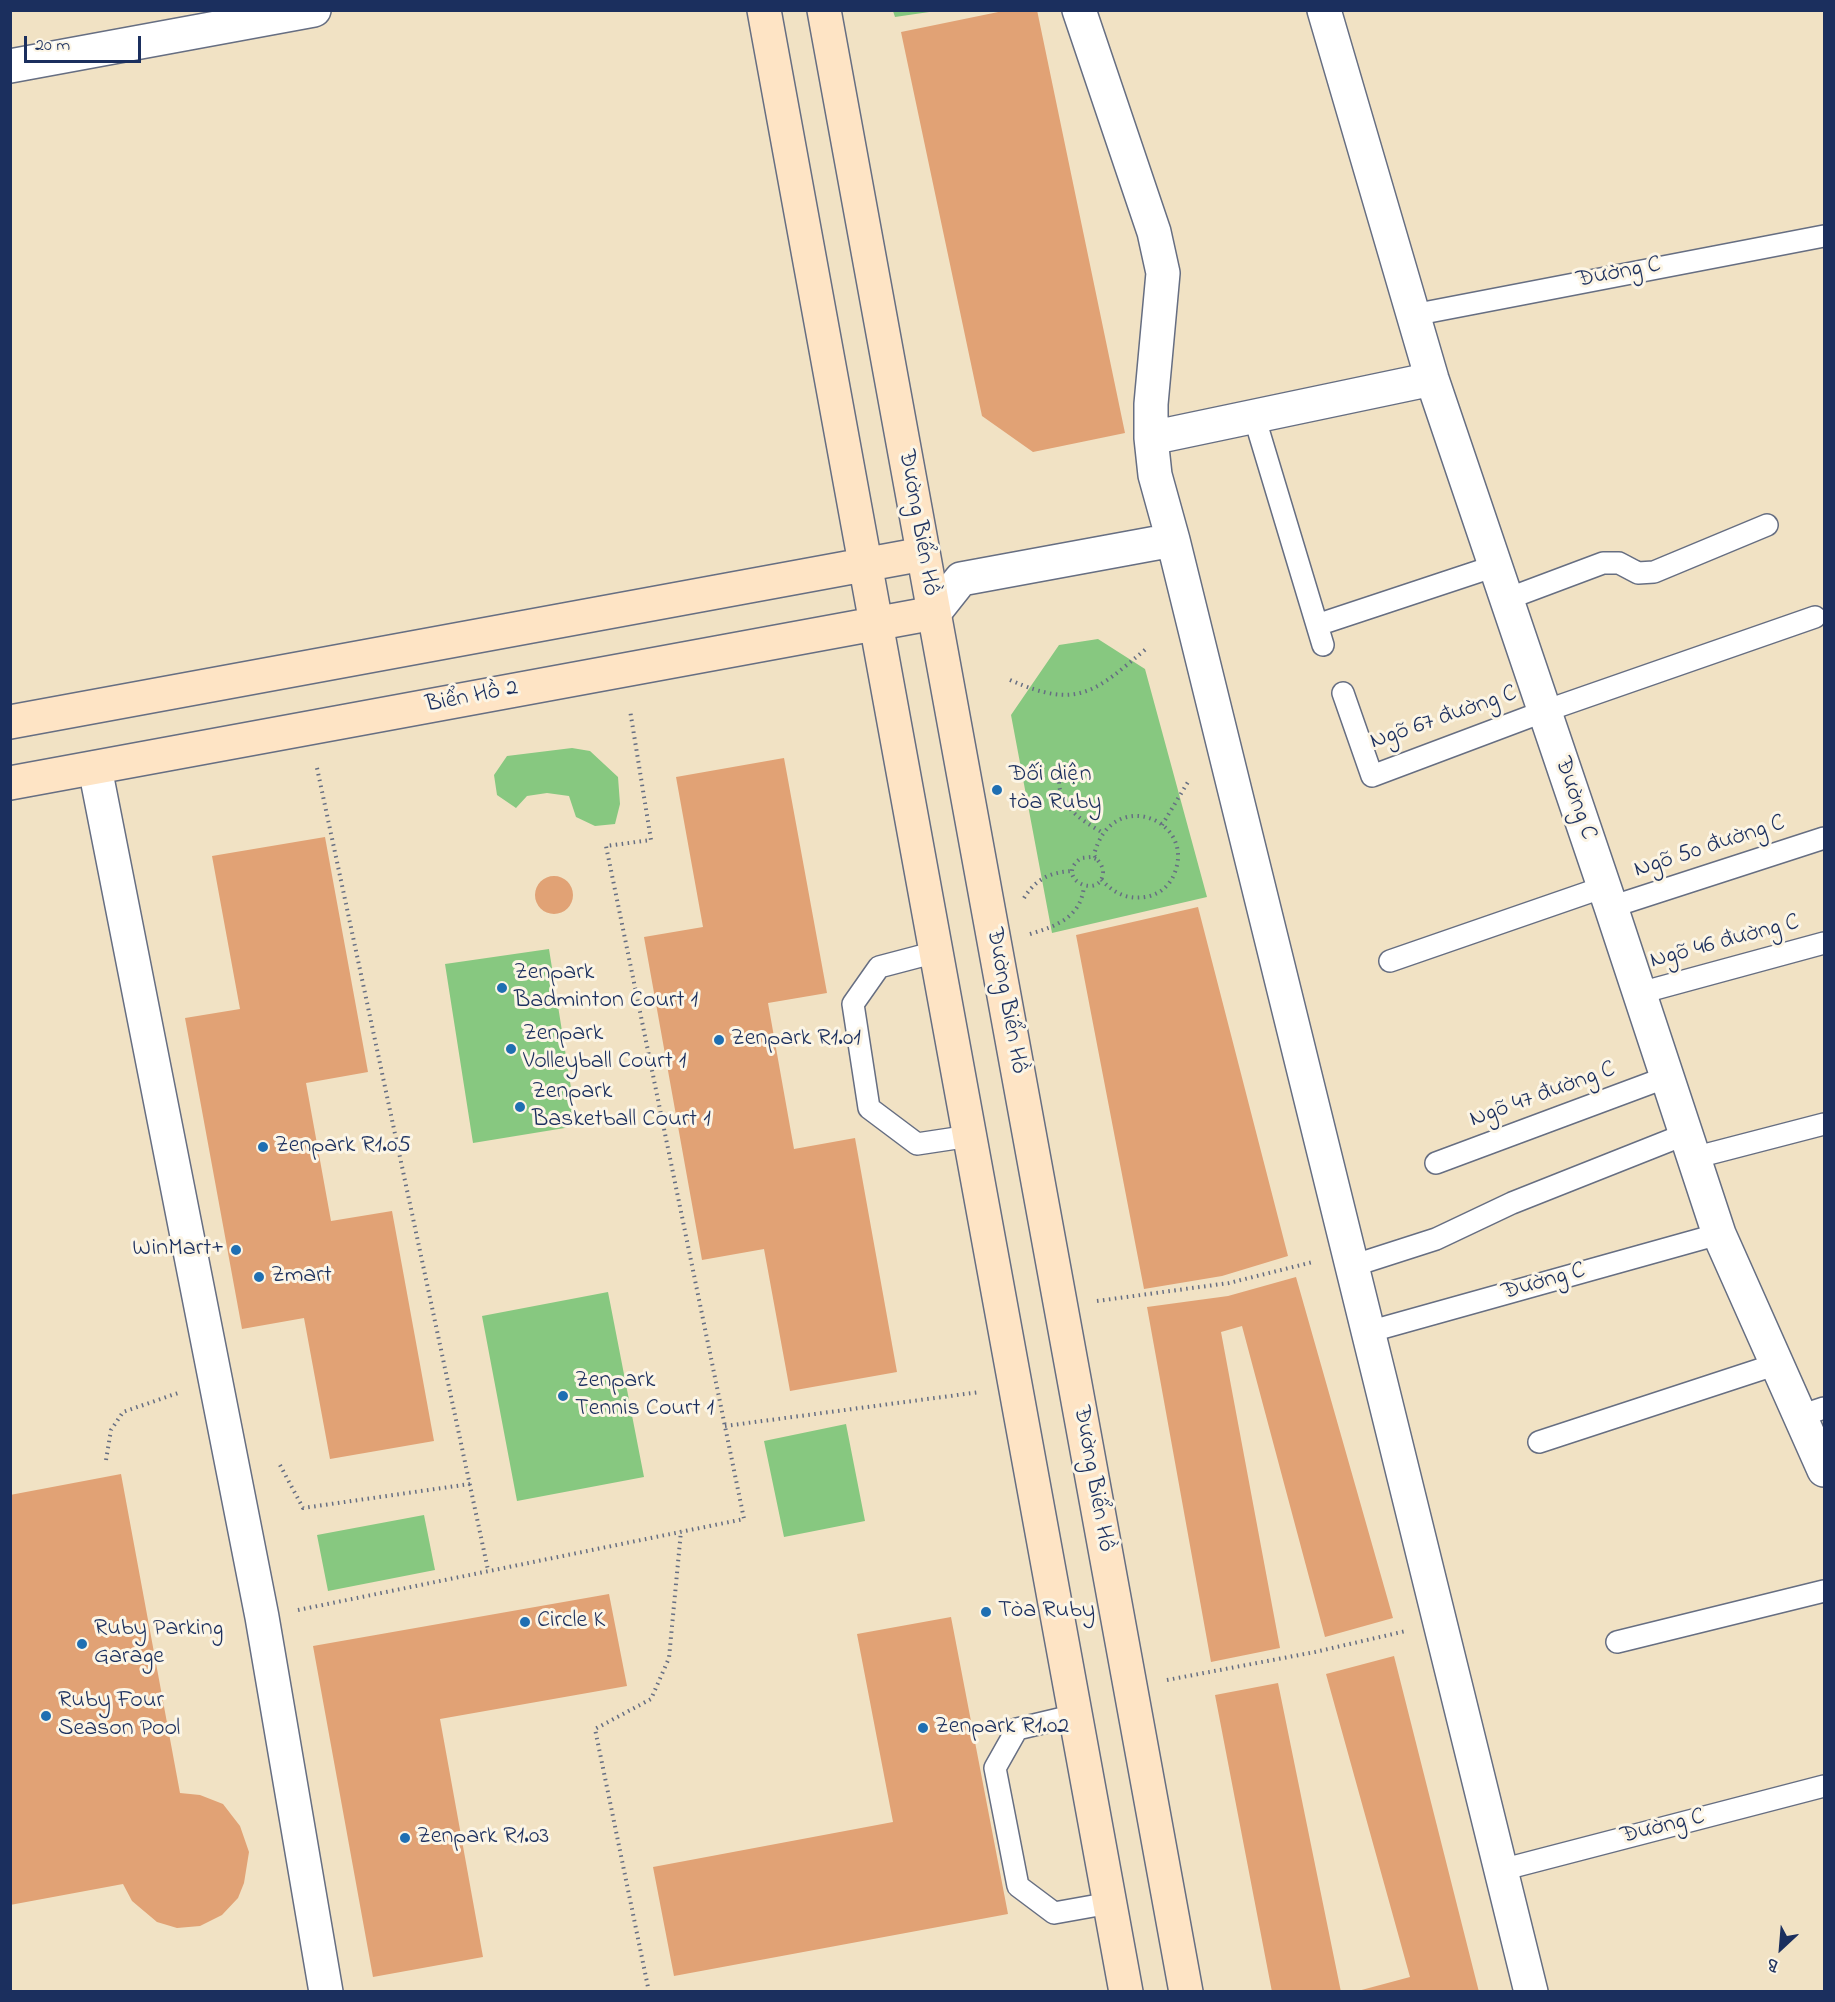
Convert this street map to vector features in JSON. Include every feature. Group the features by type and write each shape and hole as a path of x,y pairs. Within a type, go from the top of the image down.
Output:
{"street":[{"path":"10,66 314,10"},
{"path":"764,10 1126,1992"},
{"name":"Đường Biển Hồ","path":"824,10 1186,1992"},
{"path":"1079,10 1154,232 1163,273 1151,404 1151,438 1155,475 1173,540 1531,1992"},
{"name":"Đường C","path":"1324,10 1432,380 1608,897 1719,1234 1777,1364 1812,1412 1824,1470"},
{"path":"1151,438 1432,380"},
{"path":"934,613 961,579 1173,540"},
{"path":"10,722 923,554 961,579"},
{"name":"Biển Hồ 2","path":"10,783 934,613"},
{"path":"95,768 262,1617 326,1992"}],"lane":[{"name":"Đường C","path":"1413,315 1824,236"},
{"path":"1254,416 1320,635 1495,566"},
{"path":"1507,599 1603,563 1619,564 1638,573 1654,572 1767,525"},
{"path":"1545,711 1815,617"},
{"name":"Ngõ 67 đường C","path":"1343,693 1372,776 1545,711"},
{"name":"Ngõ 50 đường C","path":"1608,897 1824,838"},
{"path":"1390,962 1608,897"},
{"name":"Ngõ 46 đường C","path":"1640,993 1824,943"},
{"path":"936,952 879,967 853,1004 869,1108 917,1144 970,1136"},
{"name":"Ngõ 47 đường C","path":"1436,1163 1667,1077"},
{"path":"1352,1266 1436,1239 1512,1203 1690,1146 1824,1124"},
{"name":"Đường C","path":"1368,1332 1719,1234"},
{"path":"1539,1442 1777,1364"},
{"path":"1617,1642 1824,1591"},
{"path":"1076,1715 1017,1730 995,1768 1018,1886 1054,1912 1110,1903"},
{"name":"Đường C","path":"1501,1870 1824,1786"}],"path":[{"path":"1010,680 1030,689 1053,695 1078,695 1100,686 1147,648"},
{"path":"295,1610 744,1519 606,846 651,840 630,710"},
{"path":"316,768 488,1570"},
{"path":"1059,776 1061,796 1070,810 1103,833"},
{"path":"1162,825 1188,782"},
{"path":"1096,859 1082,858 1075,864 1073,871 1078,882 1084,886 1091,886 1100,878 1102,867 1094,855 1103,833 1116,820 1129,816 1143,816 1156,820 1167,828 1175,840 1178,853 1177,867 1172,880 1163,890 1144,897 1124,896 1112,890 1100,878"},
{"path":"1023,898 1031,887 1050,874 1073,871"},
{"path":"1030,934 1062,923 1074,913 1080,903 1084,886"},
{"path":"1097,1301 1229,1283 1320,1260"},
{"path":"106,1460 111,1430 123,1413 186,1390 212,1365"},
{"path":"725,1426 980,1392"},
{"path":"280,1465 303,1508 470,1484"},
{"path":"649,1992 594,1729 651,1699 669,1658 681,1531"},
{"path":"1167,1680 1315,1652 1415,1629"}],"green space":[{"path":"893,10 936,11 895,17"},
{"path":"1098,639 1145,669 1207,897 1052,933 1011,715 1059,645"},
{"path":"572,748 590,751 618,777 620,804 615,824 595,826 576,817 569,796 547,793 527,796 516,808 497,795 494,775 507,756"},
{"path":"549,949 577,1126 473,1143 445,964"},
{"name":"Zenpark Tennis Court 1","path":"608,1292 644,1477 517,1501 482,1316"},
{"path":"846,1424 865,1521 784,1537 764,1441"},
{"path":"424,1515 435,1570 328,1591 317,1535"}],"building":[{"path":"1008,10 1037,10 1125,433 1033,452 982,416 901,32"},
{"name":"Zenpark R1.01","path":"784,758 827,993 768,1003 794,1149 855,1138 897,1372 790,1391 764,1249 702,1260 644,937 703,927 676,777"},
{"name":"Zenpark R1.05","path":"325,837 368,1072 306,1083 331,1221 392,1211 434,1441 330,1459 304,1318 242,1329 185,1018 240,1009 212,856"},
{"path":"554,876 561,877 567,882 572,888 572,902 567,908 561,913 554,914 547,913 541,908 536,902 535,895 536,888 541,882 547,877"},
{"path":"1198,907 1288,1256 1222,1276 1144,1289 1076,935"},
{"path":"1296,1277 1393,1618 1325,1637 1242,1326 1221,1332 1280,1648 1211,1662 1147,1307 1228,1296"},
{"name":"Ruby Parking Garage","path":"121,1474 180,1793 200,1795 223,1804 240,1826 249,1852 244,1883 238,1898 222,1915 200,1926 177,1928 157,1922 132,1901 123,1884 10,1905 10,1495"},
{"name":"Zenpark R1.03","path":"609,1594 627,1686 440,1719 483,1957 373,1977 313,1646"},
{"name":"Zenpark R1.02","path":"951,1617 1008,1914 674,1976 653,1867 893,1822 857,1634"},
{"path":"1394,1656 1479,1992 1354,1992 1410,1977 1326,1674"},
{"path":"1278,1683 1341,1992 1272,1992 1215,1695"}],"place":[{"name":"Đối diện tòa Ruby","path":"997,790"},
{"name":"Zenpark Badminton Court 1","path":"502,988"},
{"name":"Zenpark R1.01","path":"719,1040"},
{"name":"Zenpark Volleyball Court 1","path":"511,1049"},
{"name":"Zenpark Basketball Court 1","path":"520,1107"},
{"name":"Zenpark R1.05","path":"263,1147"},
{"name":"WinMart+","path":"236,1250"},
{"name":"Zmart","path":"259,1277"},
{"name":"Zenpark Tennis Court 1","path":"563,1396"},
{"name":"Tòa Ruby","path":"986,1612"},
{"name":"Circle K","path":"525,1622"},
{"name":"Ruby Parking Garage","path":"82,1644"},
{"name":"Ruby Four Season Pool","path":"46,1716"},
{"name":"Zenpark R1.02","path":"923,1728"},
{"name":"Zenpark R1.03","path":"405,1838"}]}
